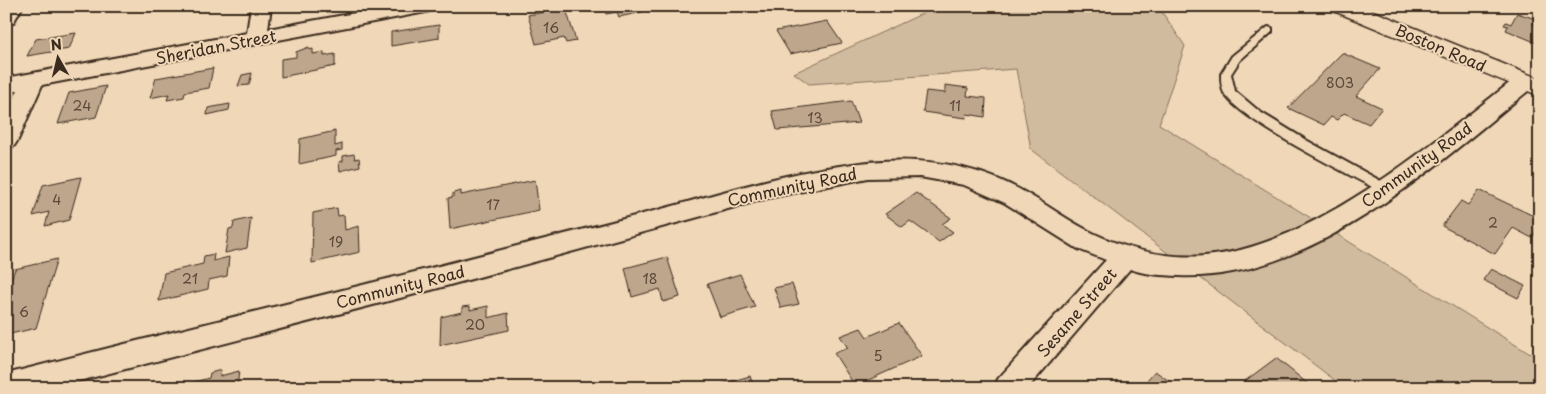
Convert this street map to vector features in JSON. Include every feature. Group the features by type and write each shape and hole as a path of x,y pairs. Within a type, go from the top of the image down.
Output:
{"main road":[{"name":"Boston Road","path":"1342,6 1532,85"}],"street":[{"path":"6,19 13,6"},
{"path":"257,38 261,6"},
{"name":"Sheridan Street","path":"6,85 426,6"},
{"path":"6,140 33,80"},
{"name":"Community Road","path":"6,387 489,264 780,185 871,169 900,168 964,175 1005,192 1088,242 1123,259 1158,267 1190,268 1223,265 1290,243 1326,225 1386,189 1532,85"},
{"name":"Sesame Street","path":"1009,388 1123,259"}],"lane":[{"path":"1268,30 1236,58 1226,74 1230,92 1244,107 1279,129 1386,189"}],"shaded area":[{"path":"939,6 1158,6 1185,46 1159,124 1540,360 1540,388 1345,388 1031,149 1016,69 809,84 794,73"}],"building":[{"path":"549,6 565,6 576,41 566,43 564,38 536,44 528,15 550,11"},
{"path":"603,6 640,6 642,12 619,17 617,12 606,14"},
{"path":"1517,13 1536,19 1533,24 1538,26 1537,29 1540,30 1537,43 1506,30 1508,26 1504,25 1506,22 1511,24"},
{"path":"827,21 842,43 790,54 776,31"},
{"path":"439,25 439,38 391,46 391,32"},
{"path":"76,33 69,49 27,56 36,39"},
{"path":"309,47 309,50 313,49 313,54 324,52 324,56 335,54 335,66 281,77 281,59 296,57 296,52"},
{"path":"1342,53 1380,69 1356,96 1382,108 1369,124 1344,113 1337,120 1331,117 1324,125 1288,108"},
{"path":"213,68 209,88 185,92 184,97 167,100 169,94 150,98 156,78"},
{"path":"252,73 249,85 238,86 242,75"},
{"path":"945,85 968,88 967,96 986,98 985,117 967,114 966,118 923,112 926,91 945,93"},
{"path":"106,86 96,117 58,124 69,93"},
{"path":"851,101 859,123 777,130 772,111"},
{"path":"230,104 229,110 207,115 208,108"},
{"path":"335,131 335,146 342,144 342,150 336,151 336,156 299,164 300,139"},
{"path":"354,154 355,159 359,158 360,166 340,171 339,162 343,161 343,156"},
{"path":"81,177 69,220 45,226 49,212 33,216 43,185"},
{"path":"535,180 539,210 450,229 448,198 453,197 453,193 461,191 461,195"},
{"path":"1479,190 1540,219 1540,225 1532,238 1513,228 1495,254 1442,226 1461,201 1468,205"},
{"path":"916,193 951,218 942,224 953,232 939,242 910,221 902,227 885,214"},
{"path":"337,208 338,216 344,215 345,230 359,226 360,252 312,263 313,213"},
{"path":"251,218 247,248 225,253 229,229 233,228 234,222"},
{"path":"214,254 213,261 229,257 227,276 209,280 208,289 159,301 164,273 203,264 204,256"},
{"path":"667,257 680,297 663,302 660,289 632,297 625,268"},
{"path":"57,259 36,328 6,335 6,293 15,269"},
{"path":"1491,269 1525,286 1518,298 1483,280"},
{"path":"740,274 755,307 720,317 707,284"},
{"path":"792,284 799,304 781,308 774,288"},
{"path":"470,306 470,310 488,306 488,318 508,313 509,330 440,345 441,317 462,312 462,307"},
{"path":"899,323 922,356 855,386 834,353 848,348 840,336 861,328 867,337"},
{"path":"1276,358 1313,388 1237,387"},
{"path":"221,370 220,376 239,371 237,388 186,388 187,384 209,378 210,373"},
{"path":"1155,371 1179,388 1140,388"},
{"path":"750,376 754,388 708,388"}]}
